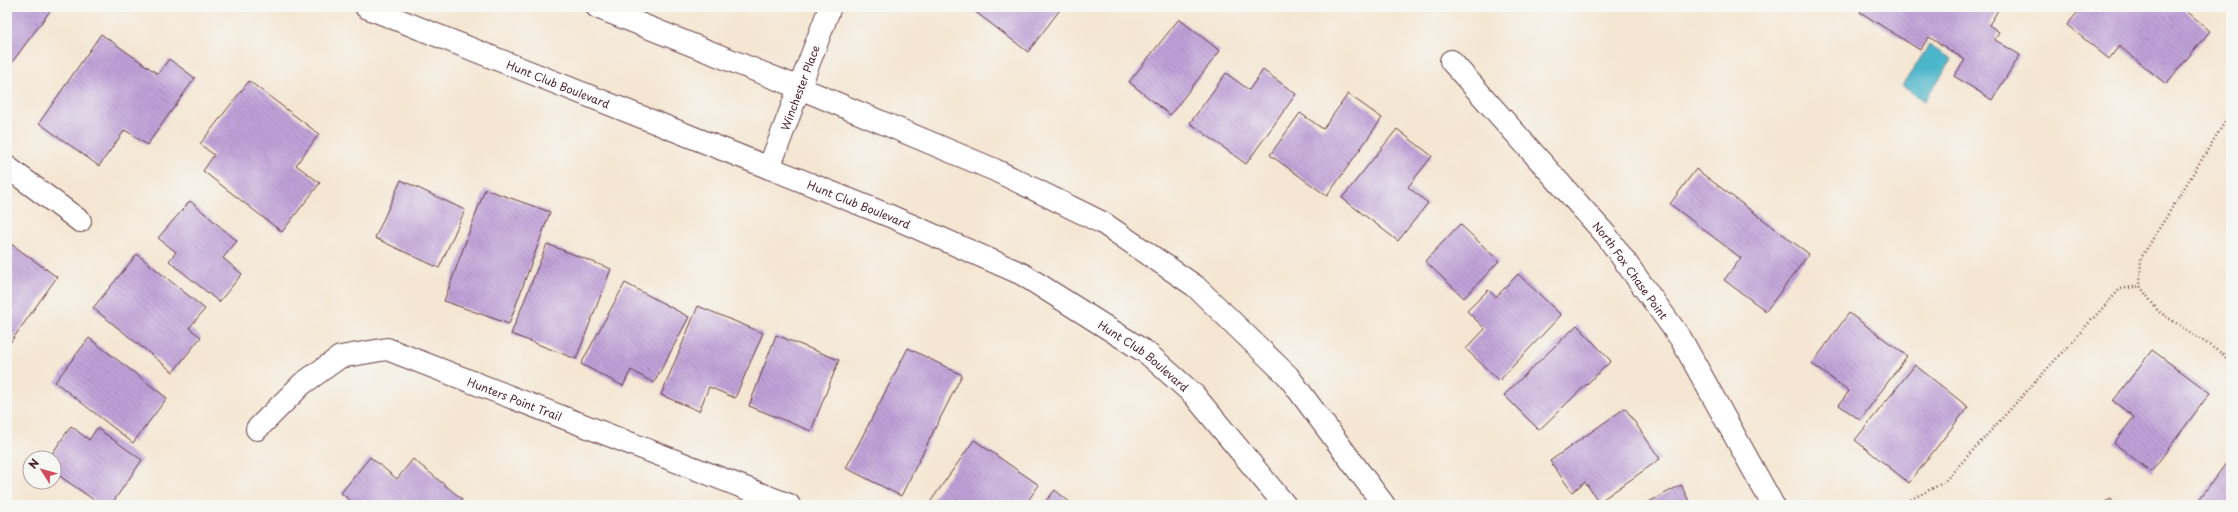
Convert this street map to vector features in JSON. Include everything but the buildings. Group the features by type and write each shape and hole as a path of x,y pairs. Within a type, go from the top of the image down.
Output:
{"street":[{"name":"Hunt Club Boulevard","path":"366,7 890,216 1022,274 1147,353 1194,395 1285,505"},
{"path":"597,7 800,88 996,170 1103,223 1195,286 1288,376 1384,505"},
{"name":"Winchester Place","path":"769,168 830,7"},
{"name":"North Fox Chase Point","path":"1451,61 1606,235 1681,339 1773,505"},
{"path":"7,167 80,221"},
{"name":"Hunters Point Trail","path":"258,429 302,384 340,357 387,350 789,505"}],"path":[{"path":"2231,112 2141,258 2140,286 2158,311 2224,356 2231,364"},
{"path":"1900,505 1943,483 2120,289 2140,286"}],"water":[{"path":"1929,45 1952,60 1924,101 1902,86"}]}
